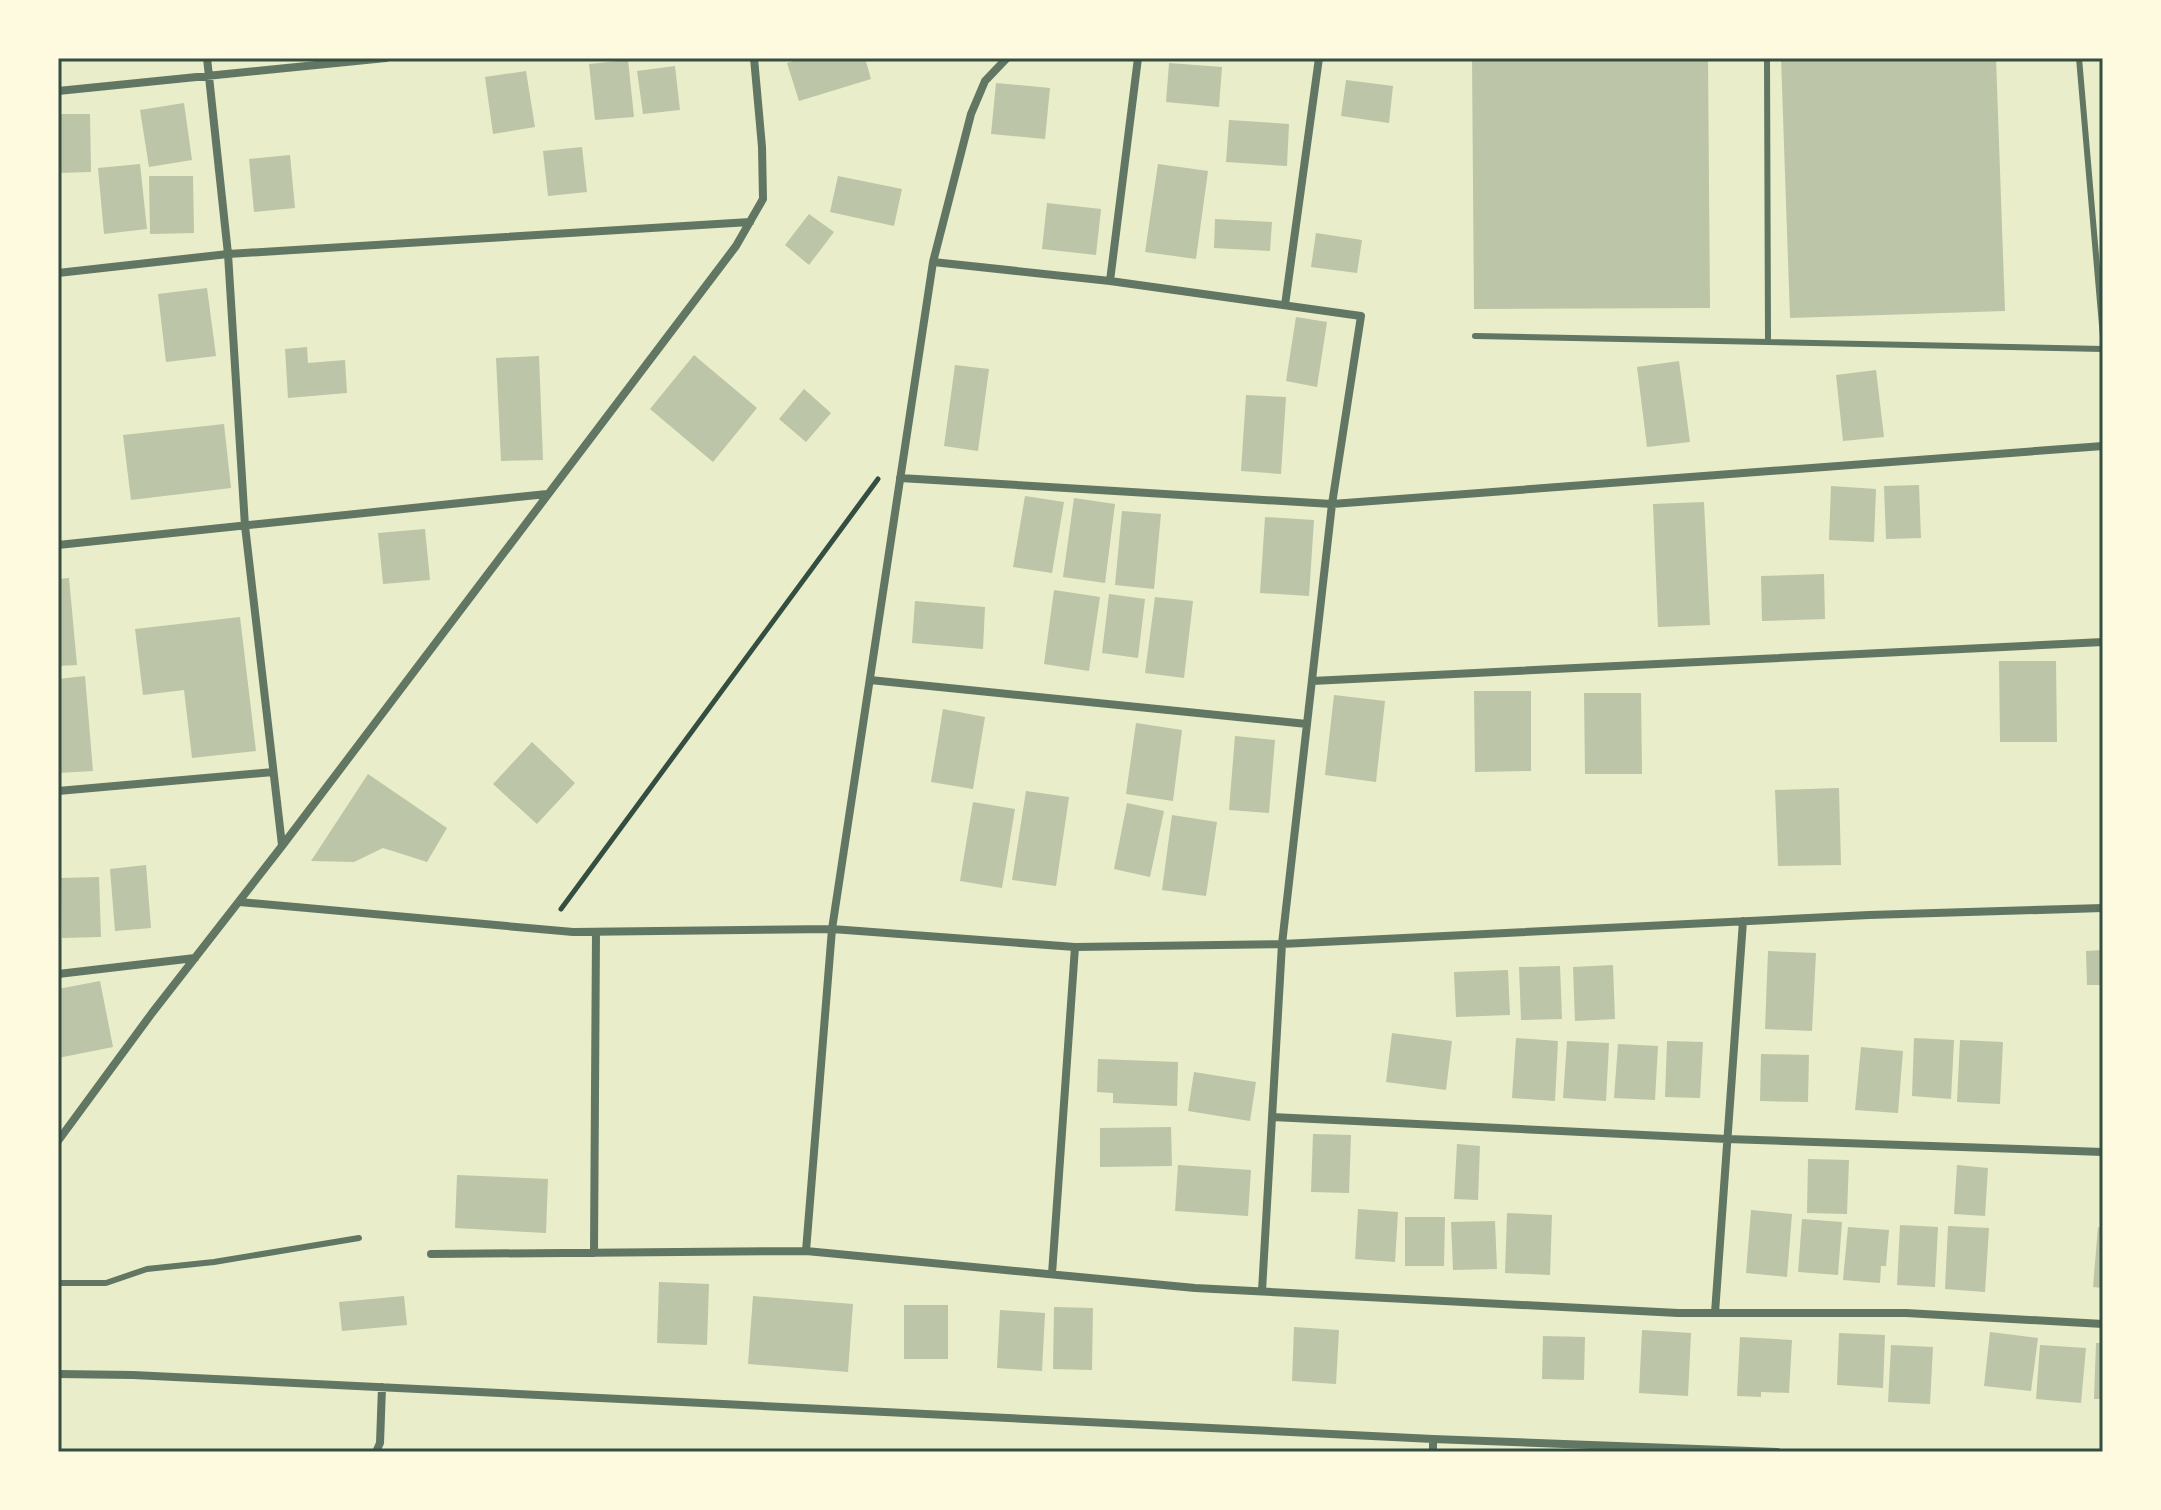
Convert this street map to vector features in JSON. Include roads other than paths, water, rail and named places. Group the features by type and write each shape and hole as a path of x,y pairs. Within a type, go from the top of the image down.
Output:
{"street":[{"path":"207,58 228,254 245,526 282,846"},
{"path":"58,91 386,58"},
{"path":"58,1141 736,246 763,199 754,58"},
{"path":"806,1251 832,929 933,262 971,114 985,81 1007,58"},
{"path":"1110,281 1138,58"},
{"path":"1285,305 1319,58"},
{"path":"58,273 228,254 750,222"},
{"path":"933,262 1110,281 1361,316 1332,504 1282,944 1262,1291"},
{"path":"900,478 1332,504 2103,446"},
{"path":"58,545 547,494"},
{"path":"1312,681 2103,642"},
{"path":"870,680 1307,724"},
{"path":"58,791 273,772"},
{"path":"239,902 596,932 832,929 1075,947 1282,944 1743,921 2103,908"},
{"path":"1715,1313 1743,921"},
{"path":"594,1253 596,932"},
{"path":"1052,1274 1075,947"},
{"path":"58,974 195,958"},
{"path":"1272,1117 1727,1139 2103,1152"},
{"path":"431,1254 806,1251 1195,1288 1678,1313 1906,1313 2103,1324"},
{"path":"58,1374 133,1375 1433,1439 1777,1452"},
{"path":"376,1452 380,1443 382,1387"},
{"path":"1433,1439 1433,1452"}],"lane":[{"path":"1767,58 1768,342"},
{"path":"2079,58 2103,337"},
{"path":"1475,336 2103,349"},
{"path":"58,1283 106,1283 147,1269 214,1262 359,1238"}]}
